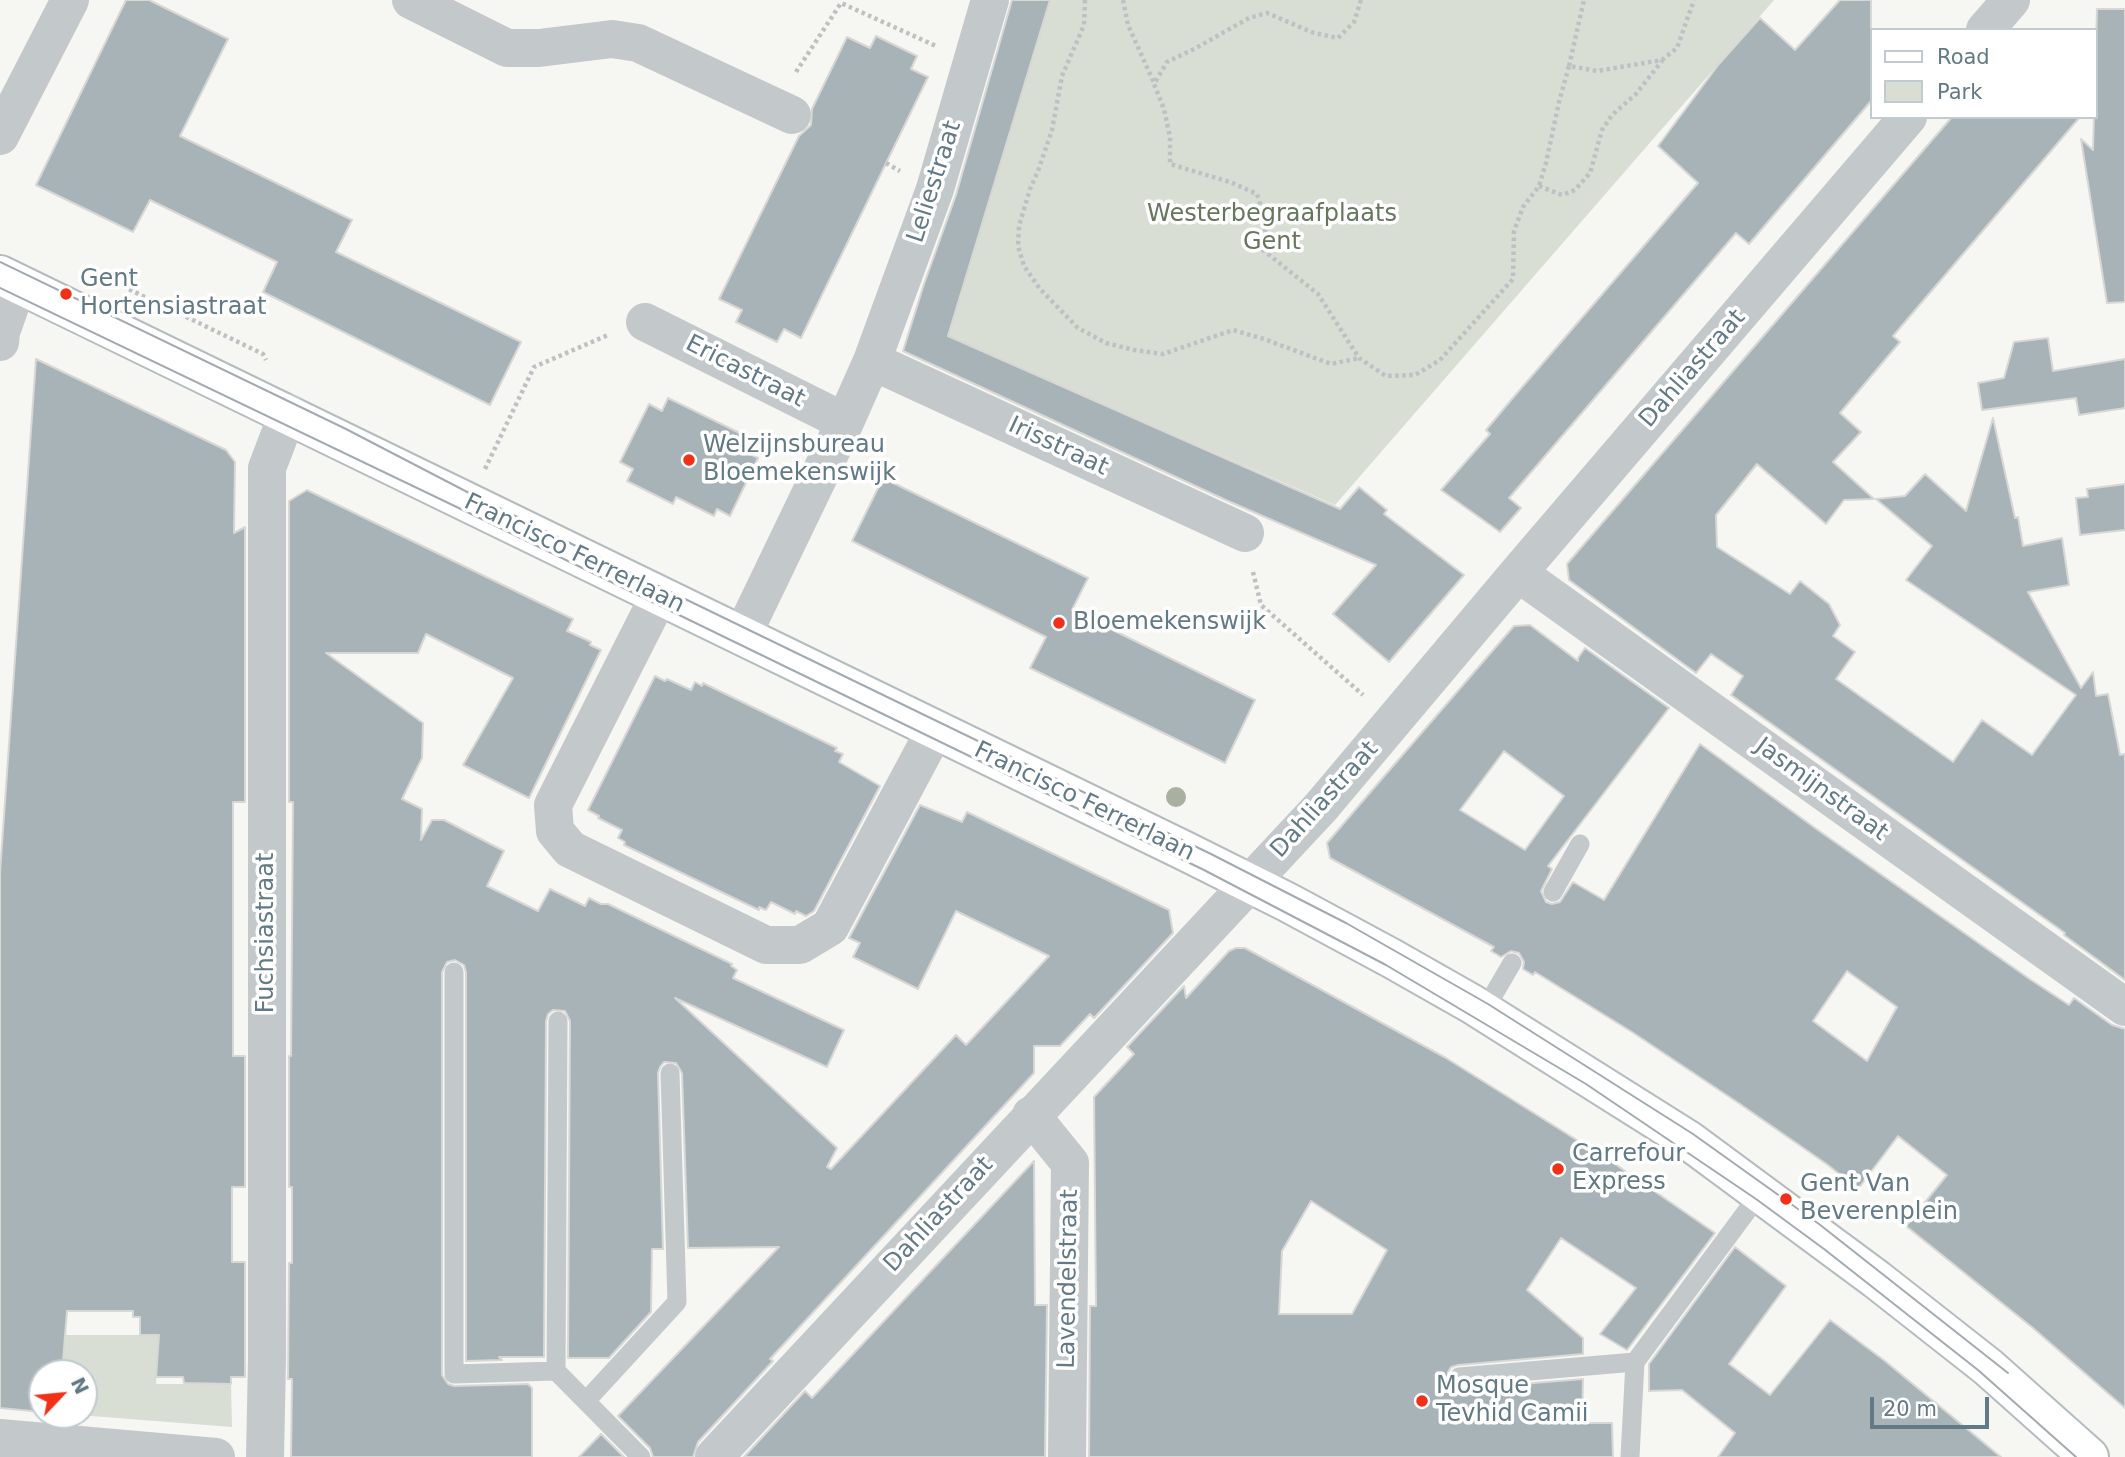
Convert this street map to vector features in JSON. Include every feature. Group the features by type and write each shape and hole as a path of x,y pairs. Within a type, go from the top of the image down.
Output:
{"street":[{"path":"0,136 70,0"},
{"path":"411,0 507,48 539,48 612,39 638,43 792,115"},
{"name":"Leliestraat","path":"742,636 872,361 935,190 990,0"},
{"path":"1987,28 2011,0"},
{"name":"Dahliastraat","path":"714,1457 1321,807 1906,119"},
{"path":"0,342 12,294 9,280"},
{"name":"Francisco Ferrerlaan","path":"9,280 1250,883 1391,958 1484,1011 1688,1140 1761,1192 1988,1367 2089,1457"},
{"name":"Ericastraat","path":"645,322 845,422"},
{"name":"Irisstraat","path":"872,361 1245,533"},
{"name":"Fuchsiastraat","path":"265,1457 267,468 288,414"},
{"name":"Jasmijnstraat","path":"1518,573 2125,1007"},
{"path":"660,596 554,805 555,831 570,849 766,945 800,945 830,927 935,730"},
{"name":"Lavendelstraat","path":"1031,1115 1070,1163 1067,1457"},
{"path":"0,1438 216,1457"}],"lane":[{"path":"1553,892 1580,844"},
{"path":"1484,1011 1512,963"},
{"path":"454,972 454,1374 556,1371"},
{"path":"558,1021 556,1371 641,1457"},
{"path":"586,1401 677,1302 670,1073"},
{"path":"1630,1457 1635,1362 1761,1192"},
{"path":"1459,1377 1635,1362"}],"path":[{"path":"1085,0 1084,25 1062,76 1052,130 1019,226 1018,246 1024,266 1041,289 1078,328 1106,343 1134,350 1163,354 1233,330 1331,364 1359,358"},
{"path":"1123,0 1128,25 1164,109 1170,137 1170,164 1230,182 1257,194 1266,223 1263,250 1318,294 1359,358 1386,376 1416,375 1440,360 1513,279 1514,231 1523,207 1539,186 1584,0"},
{"path":"1154,84 1167,62 1249,18 1267,13 1314,33 1338,38 1354,22 1361,0"},
{"path":"1539,186 1562,195 1576,190 1590,173 1602,130 1612,115 1636,94 1662,60 1677,48 1693,0"},
{"path":"792,115 784,91 842,2 972,62"},
{"path":"1569,66 1597,71 1662,60"},
{"path":"469,503 534,367 566,351 645,322"},
{"path":"1245,533 1261,605 1394,722"}],"green space":[{"name":"Westerbegraafplaats Gent","path":"1050,0 1774,0 1335,505 948,336"},
{"path":"66,1335 159,1335 156,1384 231,1384 232,1427 98,1416 98,1359 63,1359"}],"building":[{"path":"126,0 149,0 228,39 180,136 352,220 336,252 521,342 490,405 263,292 277,262 150,200 133,232 36,185"},
{"path":"1012,0 1050,0 948,336 1340,509 1359,487 1387,510 1384,514 1464,575 1389,662 1333,614 1376,565 1228,501 903,351 956,195"},
{"path":"1840,0 1871,0 1870,102 1749,244 1736,233 1509,498 1521,508 1500,532 1441,490 1490,434 1486,430 1698,183 1658,146 1719,64 1760,18 1795,50"},
{"path":"2097,9 2125,9 2125,302 2107,303 2081,139 2093,150 2094,119 2097,119"},
{"path":"876,36 917,56 911,69 928,77 801,338 784,329 777,342 736,322 742,310 719,299 799,136 811,125 812,109 847,37 870,48"},
{"path":"1950,119 2078,119 1893,336 1900,342 1840,413 1861,432 1833,462 1874,499 1844,500 1826,524 1757,464 1716,515 1717,547 1790,594 1800,581 1829,604 1840,625 1833,636 1855,652 1836,679 1953,762 1982,720 2032,755 2076,695 1906,580 1932,546 1876,499 1905,496 1925,474 1966,511 1993,418 2023,546 2062,538 2069,585 2028,592 2081,688 2093,672 2096,696 2108,694 2120,755 2125,754 2125,980 2064,935 2065,933 1731,695 1743,676 1711,654 1696,673 1569,580 1567,564"},
{"path":"2048,338 2053,371 2125,359 2125,408 2079,415 2076,398 1982,410 1978,383 2004,378 2014,342"},
{"path":"36,359 226,450 235,462 234,533 245,527 245,802 233,802 233,1056 245,1056 245,1187 232,1187 232,1262 245,1262 245,1377 231,1377 231,1384 184,1383 183,1377 156,1377 159,1335 140,1335 140,1317 133,1317 133,1311 67,1311 63,1359 28,1359 28,1411 0,1408 0,873"},
{"name":"Welzijnsbureau Bloemekenswijk","path":"668,398 752,439 746,452 758,458 730,516 717,509 714,516 676,497 673,504 627,481 633,469 620,462 649,404 662,411"},
{"name":"Bloemekenswijk","path":"883,478 1088,578 1072,610 1255,700 1225,763 1030,668 1046,637 852,541"},
{"path":"2125,484 2125,530 2080,535 2076,498 2088,497 2087,489"},
{"path":"307,490 573,619 567,631 591,642 590,645 601,650 529,798 463,765 513,678 426,634 418,653 326,653 423,723 422,758 402,799 422,809 421,840 432,820 444,820 504,851 487,886 538,911 550,889 585,906 589,898 601,904 608,904 732,964 737,970 733,978 844,1030 827,1067 675,998 837,1148 827,1167 831,1169 956,1035 966,1045 1049,956 956,911 918,989 853,957 860,943 849,938 920,805 962,822 967,812 1169,910 1173,933 1094,1018 1090,1014 1060,1046 1034,1046 1034,1073 770,1359 773,1361 698,1442 693,1457 653,1457 650,1448 618,1416 779,1247 688,1248 682,1073 676,1063 664,1062 658,1073 663,1249 652,1249 651,1312 609,1358 568,1358 570,1021 565,1011 553,1010 546,1021 544,1357 499,1357 502,1360 466,1361 466,972 464,965 455,960 447,962 442,972 442,1375 448,1384 454,1386 528,1384 532,1388 532,1457 291,1457 292,1379 288,1379 289,1263 292,1263 289,1056 293,802 289,802 289,501"},
{"path":"1530,625 1578,661 1585,648 1669,708 1548,866 1552,869 1541,891 1546,902 1560,902 1573,882 1604,900 1700,744 2031,980 2069,1005 2074,998 2112,1025 2125,1029 2125,1408 2033,1328 1906,1226 1947,1175 1898,1136 1858,1189 1828,1165 1632,1032 1535,972 1533,975 1523,969 1524,962 1519,953 1511,951 1501,957 1491,951 1494,947 1330,858 1327,843 1514,626","holes":["1504,751 1564,796 1525,850 1460,810","1847,971 1897,1007 1867,1061 1813,1021"]},
{"path":"655,676 691,690 695,682 702,686 703,683 837,748 835,751 843,754 839,762 880,786 814,911 806,916 796,911 795,914 771,902 766,910 759,907 759,910 624,845 625,842 618,838 622,830 588,810"},
{"path":"1245,948 1446,1058 1615,1164 1715,1233 1627,1350 1600,1334 1636,1288 1561,1238 1527,1290 1583,1338 1583,1354 1458,1365 1451,1367 1448,1372 1449,1385 1460,1389 1583,1379 1582,1423 1612,1423 1613,1457 1089,1457 1090,1306 1096,1306 1094,1097 1134,1054 1127,1047 1184,986 1186,998 1229,951","holes":["1311,1201 1387,1250 1352,1314 1279,1314 1282,1251"]},
{"path":"1034,1161 1035,1305 1047,1305 1045,1457 744,1457 805,1391 812,1398"},
{"path":"1735,1247 1786,1286 1729,1364 1770,1395 1830,1320 1885,1361 2001,1457 1718,1457 1735,1433 1682,1390 1649,1391 1649,1364"},
{"path":"601,1434 624,1457 579,1457"}],"tram line":[{"path":"0,262 346,429 582,549 1211,854 1346,923 1488,1004 1693,1134 1819,1224 2008,1373"},
{"path":"0,288 1204,870 1386,965 1586,1084 1756,1199 1978,1370 2076,1457"}],"place":[{"name":"Gent Hortensiastraat","path":"66,294"},
{"name":"Welzijnsbureau Bloemekenswijk","path":"689,460"},
{"name":"Bloemekenswijk","path":"1059,623"},
{"name":"Carrefour Express","path":"1558,1169"},
{"name":"Gent Van Beverenplein","path":"1786,1199"},
{"name":"Mosque Tevhid Camii","path":"1422,1401"}]}
